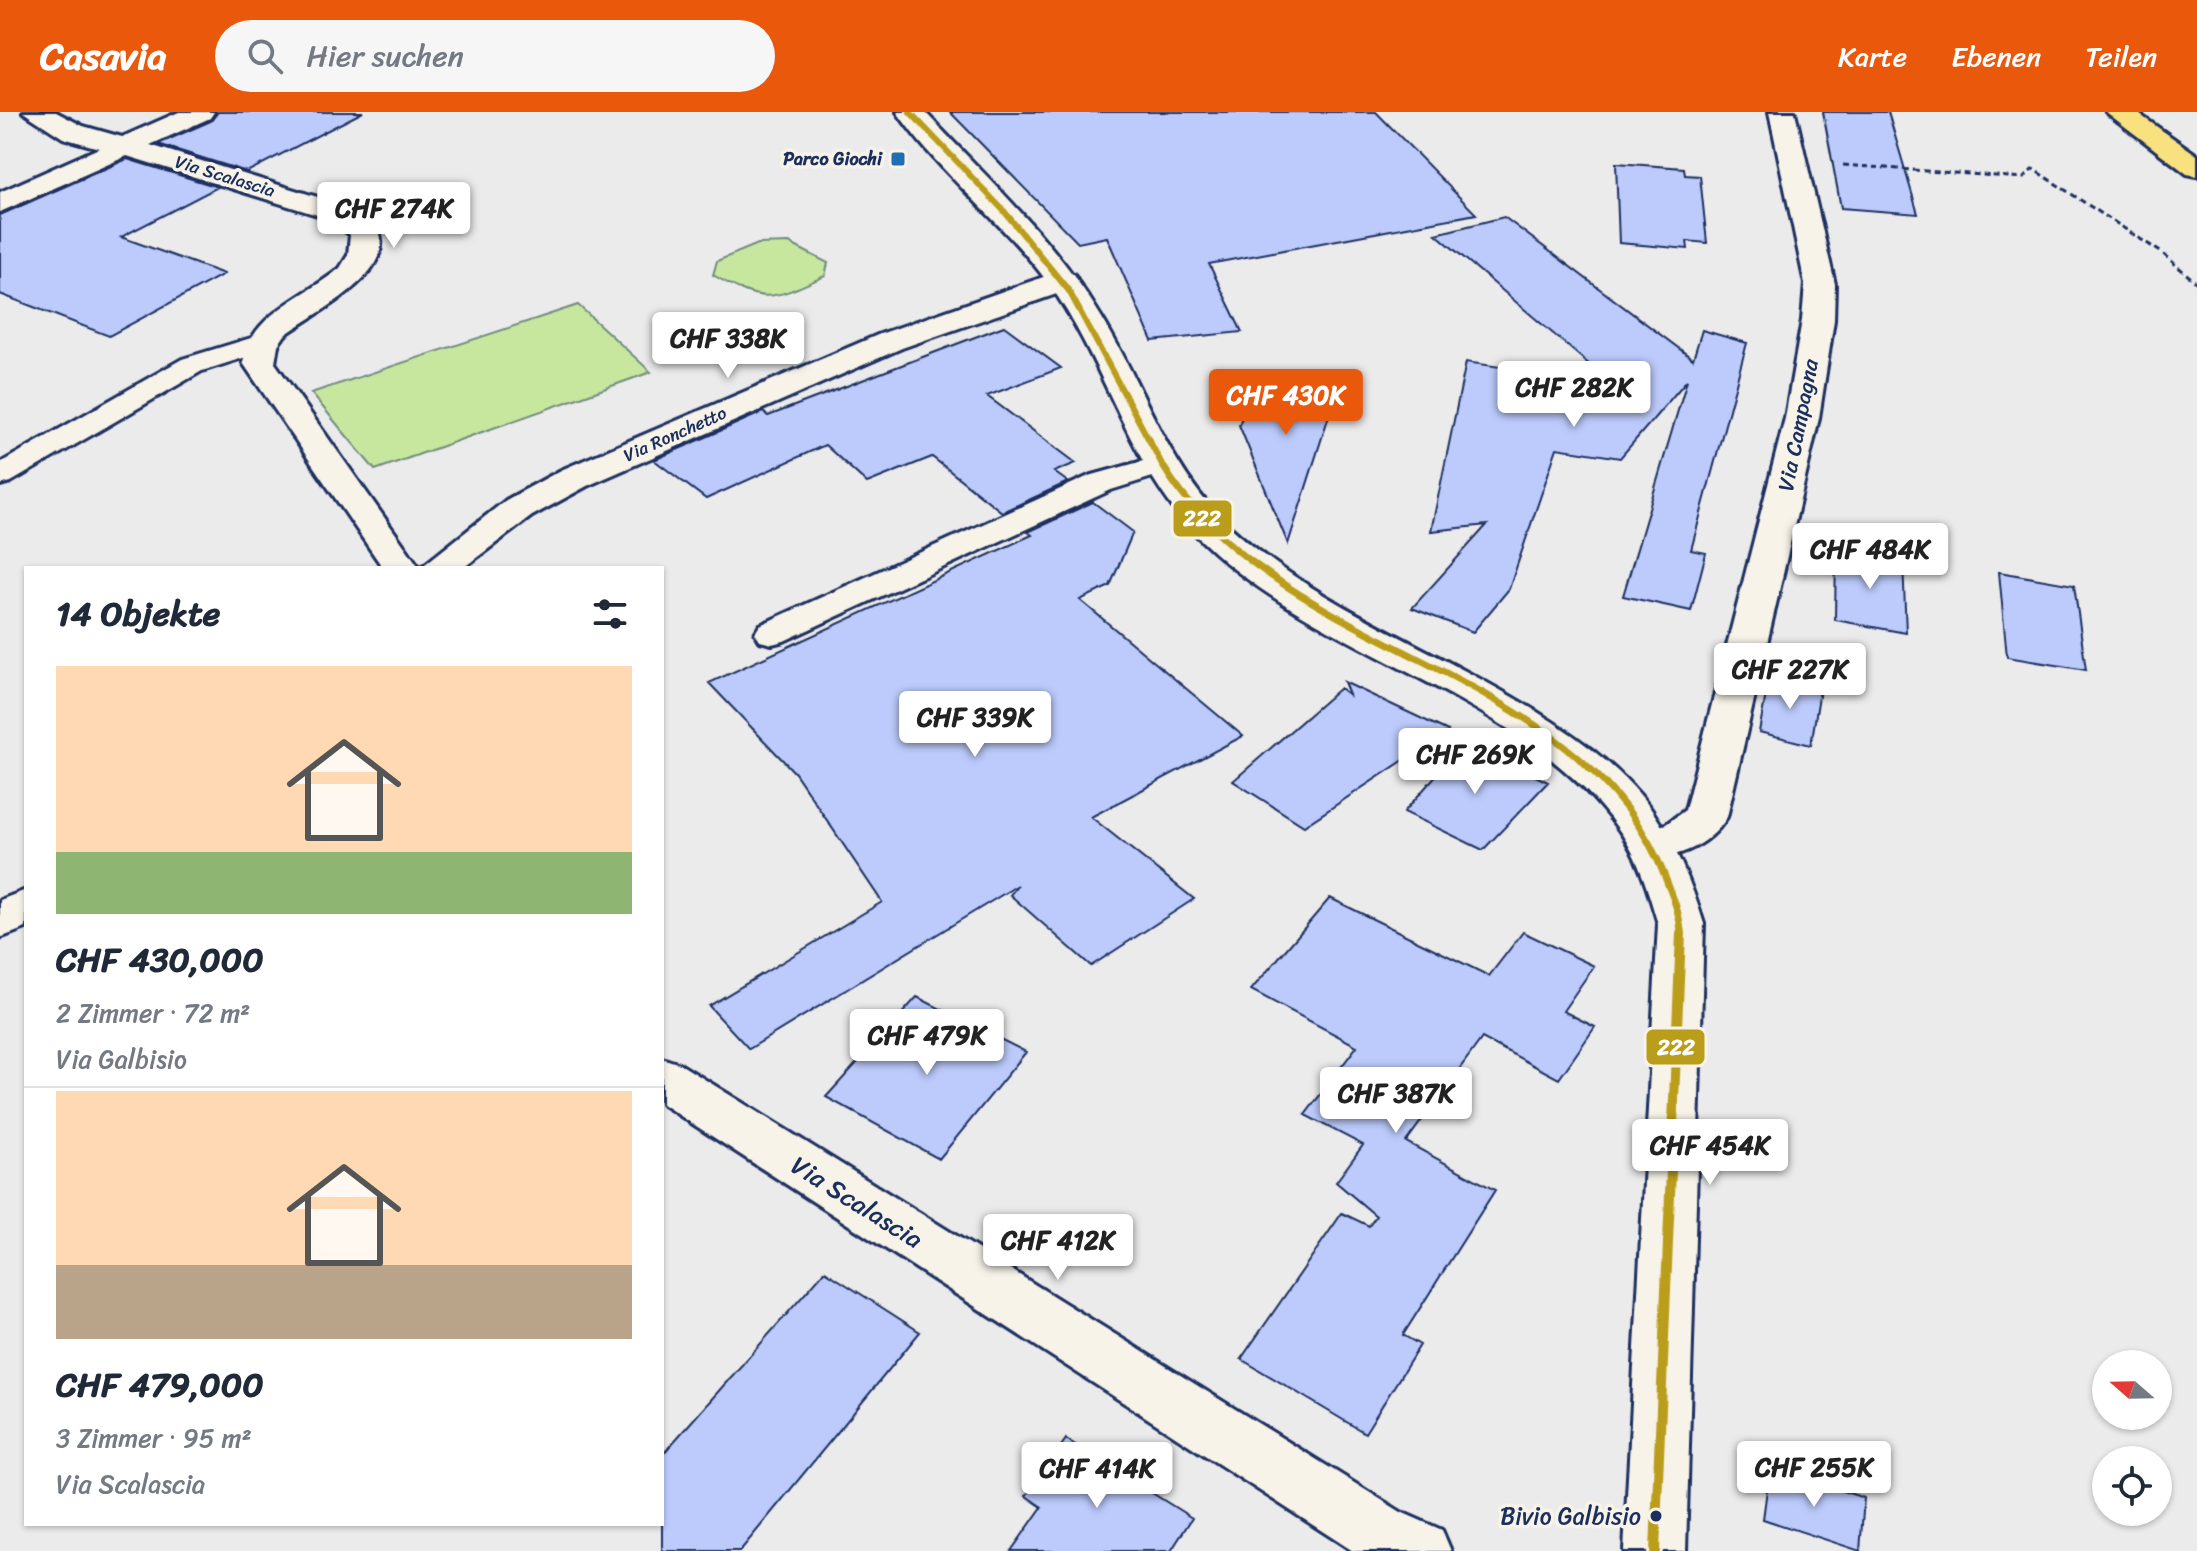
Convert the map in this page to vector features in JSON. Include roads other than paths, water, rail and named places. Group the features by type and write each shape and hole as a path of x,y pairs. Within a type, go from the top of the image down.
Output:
{"highway":[{"path":"2119,112 2197,168"}],"street":[{"name":"Via Scalascia","path":"36,112 73,132 340,213 365,232 366,254 349,277 272,331 261,343"},
{"path":"0,203 120,146 201,112"},
{"path":"910,112 1063,281 1096,334 1161,465 1207,524 1237,552 1344,623 1484,698 1563,747 1629,810 1653,843 1671,879 1681,924 1655,1551"},
{"name":"Via Campagna","path":"1653,843 1680,837 1705,817 1802,418 1820,284 1782,112"},
{"name":"Via Ronchetto","path":"442,566 519,508 574,478 891,341 982,306 1063,281"},
{"path":"261,343 259,363 268,380 401,566"},
{"path":"0,921 24,908"},
{"name":"Via Scalascia","path":"664,1079 1379,1533 1420,1551"}],"lane":[{"path":"0,476 192,365 261,343"},
{"path":"772,633 1100,483 1161,465"}],"place":[{"name":"Parco Giochi","path":"898,159"},
{"name":"Bivio Galbisio","path":"1656,1516"}]}
